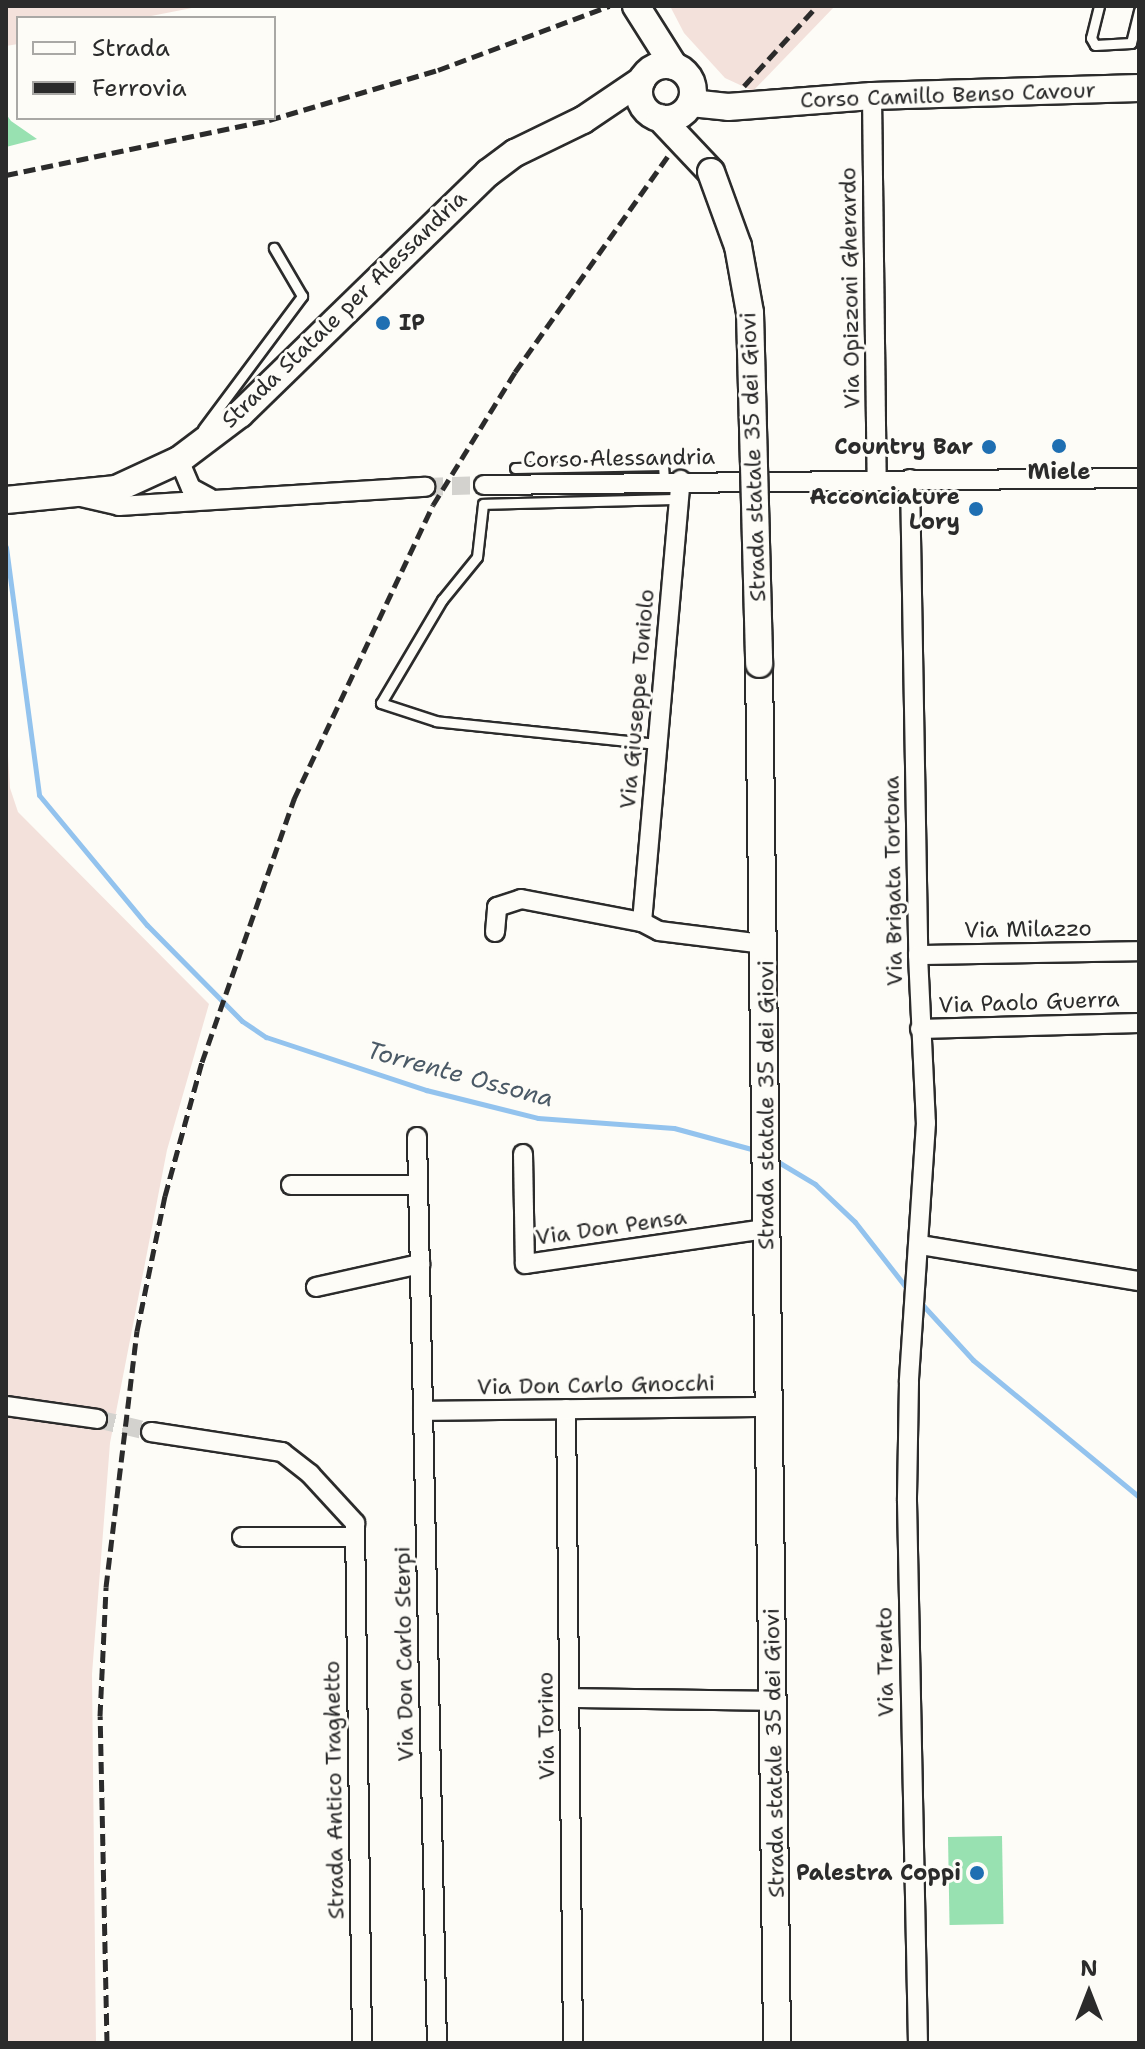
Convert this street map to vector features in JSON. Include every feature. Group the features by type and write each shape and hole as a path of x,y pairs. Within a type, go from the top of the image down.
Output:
{"main road":[{"path":"637,9 642,80 640,97 654,115 679,116 686,89 655,67 642,80"},
{"name":"Strada statale 35 dei Giovi","path":"637,9 686,89 738,246 750,313 764,944 777,2043"},
{"name":"Strada Statale per Alessandria","path":"15,500 77,496 116,489 179,460 240,414 457,198 515,153 583,120 642,80"},
{"name":"Corso Camillo Benso Cavour","path":"686,89 758,102 1139,88"},
{"name":"Strada statale 35 dei Giovi","path":"654,115 711,172"},
{"name":"Strada Statale per Alessandria","path":"583,120 654,115"}],"street":[{"name":"Via Opizzoni Gherardo","path":"872,96 877,480"},
{"path":"179,460 191,488 212,499"},
{"name":"Corso Alessandria","path":"484,485 675,487 910,479 1139,478"},
{"name":"Via Brigata Tortona","path":"910,479 918,955 926,1123 917,1281"},
{"path":"77,496 119,506 425,487"},
{"name":"Via Giuseppe Toniolo","path":"642,922 675,487"},
{"path":"495,932 497,907 521,899 642,922 659,931 764,944"},
{"name":"Via Milazzo","path":"918,955 1139,951"},
{"name":"Via Paolo Guerra","path":"920,1029 1139,1023"},
{"name":"Via Don Carlo Sterpi","path":"417,1137 437,2043"},
{"name":"Via Don Pensa","path":"523,1154 525,1264 766,1229"},
{"path":"291,1185 418,1185"},
{"path":"921,1245 1139,1281"},
{"path":"316,1287 420,1264"},
{"name":"Via Trento","path":"917,1281 912,1339 907,1602 918,2043"},
{"path":"6,1406 97,1419"},
{"name":"Via Don Carlo Gnocchi","path":"423,1411 769,1407"},
{"name":"Via Torino","path":"566,1409 573,2043"},
{"name":"Strada Antico Traghetto","path":"151,1432 282,1452 355,1523 362,2043"},
{"path":"242,1537 355,1537"},
{"path":"569,1698 774,1701"}],"lane":[{"path":"1099,6 1091,38 1095,45 1131,43 1139,10"},
{"path":"179,460 302,296 274,248"},
{"path":"515,468 663,465 675,487 483,504 477,557 442,600 381,703 436,721 657,744"}],"shaded area":[{"path":"6,6 202,6 151,16 16,16 16,44 6,46"},
{"path":"670,6 835,6 753,91 725,78 684,33"},
{"path":"6,723 10,788 18,812 209,1004 167,1150 110,1443 92,1674 96,2043 6,2043"}],"green space":[{"path":"6,114 11,121 37,139 6,147"},
{"name":"Palestra Coppi","path":"1002,1836 1004,1924 950,1925 948,1837"}],"waterway":[{"name":"Torrente Ossona","path":"6,547 39,795 147,925 242,1021 266,1037 426,1090 538,1118 674,1128 755,1150"},
{"name":"Torrente Ossona","path":"775,1160 815,1184 855,1222 909,1291"},
{"name":"Torrente Ossona","path":"919,1301 973,1360 1139,1497"}],"tunnel":[{"path":"425,487 484,485"},
{"path":"97,1419 151,1432"}],"railway":[{"path":"276,118 438,70 609,6"},
{"path":"744,86 817,6"},
{"path":"6,175 269,120"},
{"path":"107,2043 100,1716 106,1587 137,1331 165,1196 202,1062 294,799 433,505 515,372 668,156"}],"place":[{"name":"IP","path":"383,323"},
{"name":"Miele","path":"1059,446"},
{"name":"Country Bar","path":"989,447"},
{"name":"Acconciature Lory","path":"976,509"},
{"name":"Palestra Coppi","path":"977,1873"}]}
